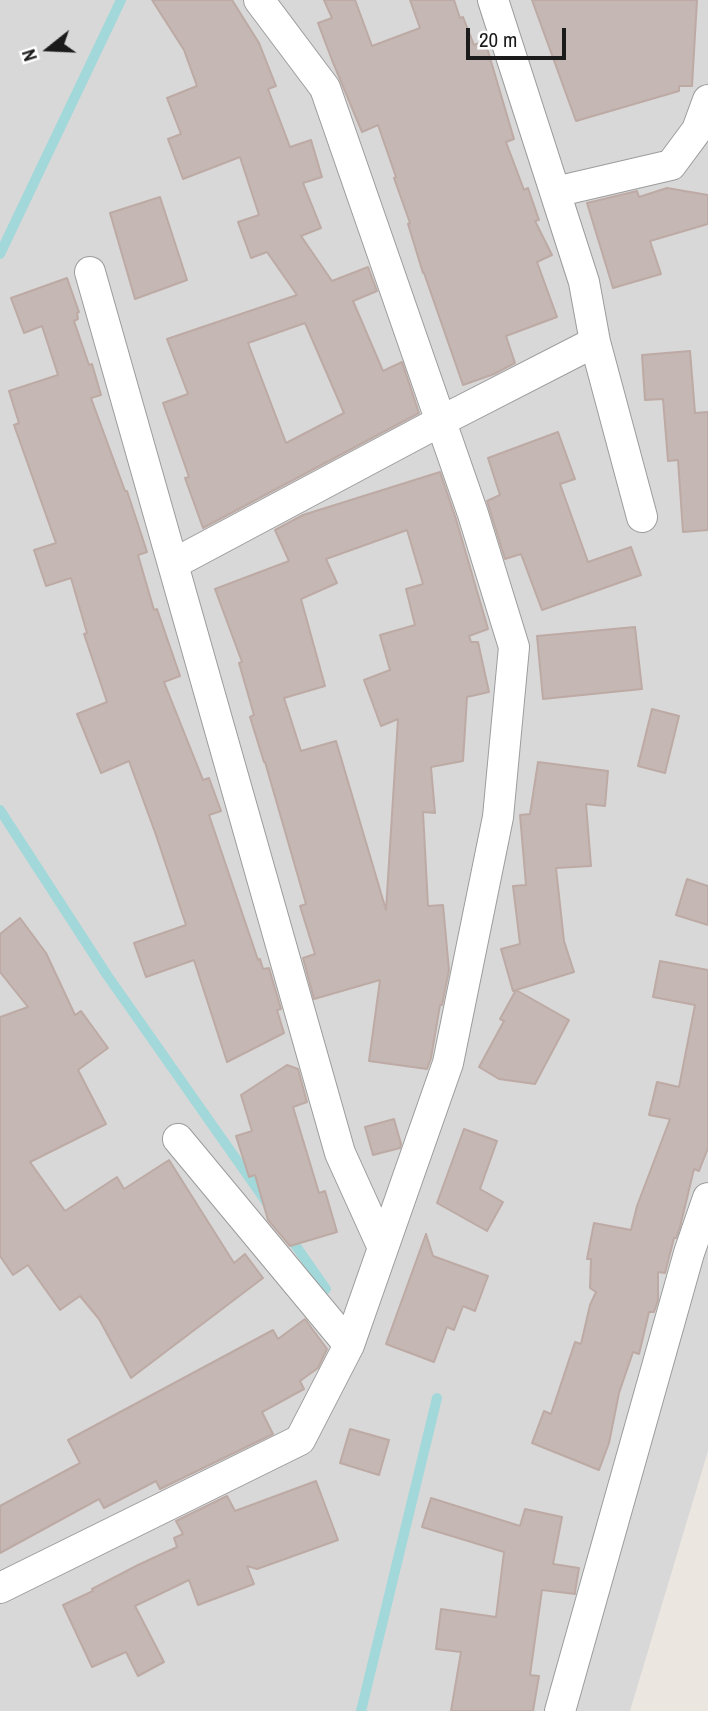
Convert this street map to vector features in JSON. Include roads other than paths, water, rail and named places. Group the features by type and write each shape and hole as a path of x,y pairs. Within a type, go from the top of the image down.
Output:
{"street":[{"path":"0,1588 300,1440 349,1345 448,1062 498,817 514,647 473,514 325,88 260,0"},
{"path":"493,0 584,282 595,342 642,516"},
{"path":"555,192 671,166 697,130 708,100"},
{"path":"90,272 340,1153 383,1248"},
{"path":"173,564 595,342"},
{"path":"178,1139 349,1345"},
{"path":"560,1711 708,1198"}],"waterway":[{"path":"0,254 121,0"},
{"path":"0,810 107,975 267,1203"},
{"path":"289,1236 326,1289"},
{"path":"361,1711 437,1398"}]}
